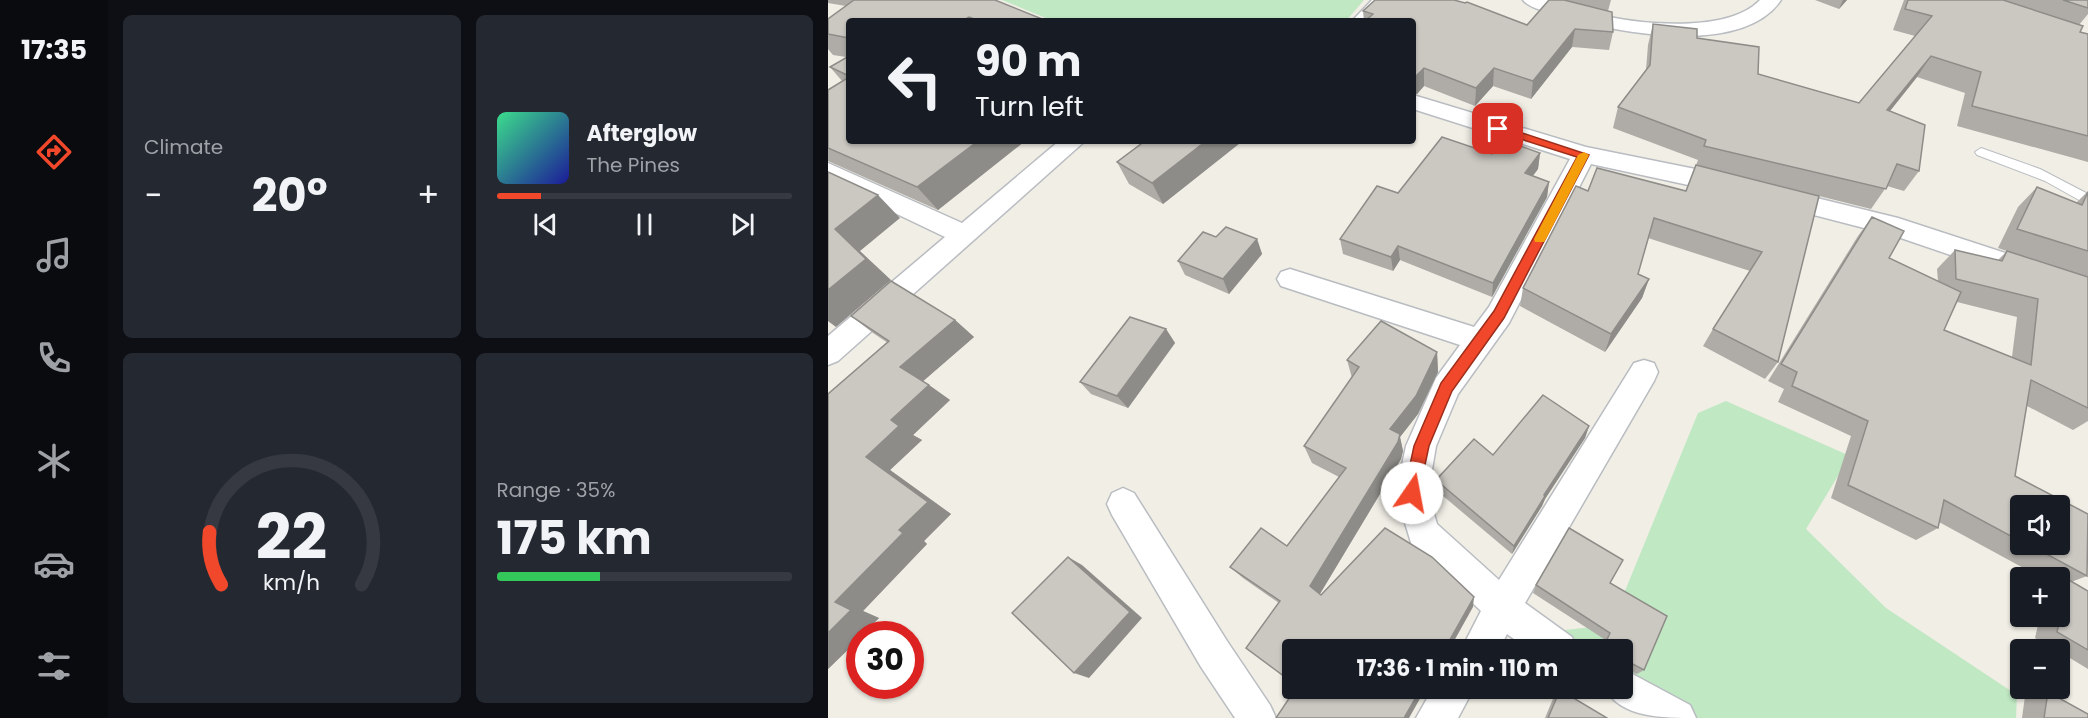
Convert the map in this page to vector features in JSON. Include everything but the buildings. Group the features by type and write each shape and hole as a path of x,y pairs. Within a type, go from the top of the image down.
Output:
{"street":[{"path":"1365,18 1383,0"},
{"path":"1533,0 1574,14 1622,25 1717,27 1751,17 1772,0"},
{"path":"1416,103 1584,155 1688,175 1898,227 2087,285"},
{"path":"828,353 1070,144"},
{"path":"1544,639 1502,608 1476,580 1424,534 1412,493 1421,446 1446,387 1499,315 1584,155"},
{"path":"828,171 964,235"},
{"path":"1290,279 1480,340"},
{"path":"1485,639 1644,372"},
{"path":"1123,504 1214,654 1257,718"},
{"path":"1633,694 1677,718"},
{"path":"1435,718 1448,699"}],"lane":[{"path":"1981,152 2034,171 2070,188 2088,200"}],"green space":[{"path":"1002,0 1364,0 1349,18 1046,18"},
{"path":"1726,401 1850,456 1806,529 1886,608 2010,690 2010,699 2017,699 2016,718 1659,718 1619,699 1633,699 1633,639 1564,639 1565,630 1611,625 1698,413"}],"slow traffic":[{"path":"1540,239 1584,155"}],"route":[{"path":"1412,493 1421,446 1446,387 1499,315 1584,155 1498,129"}]}
